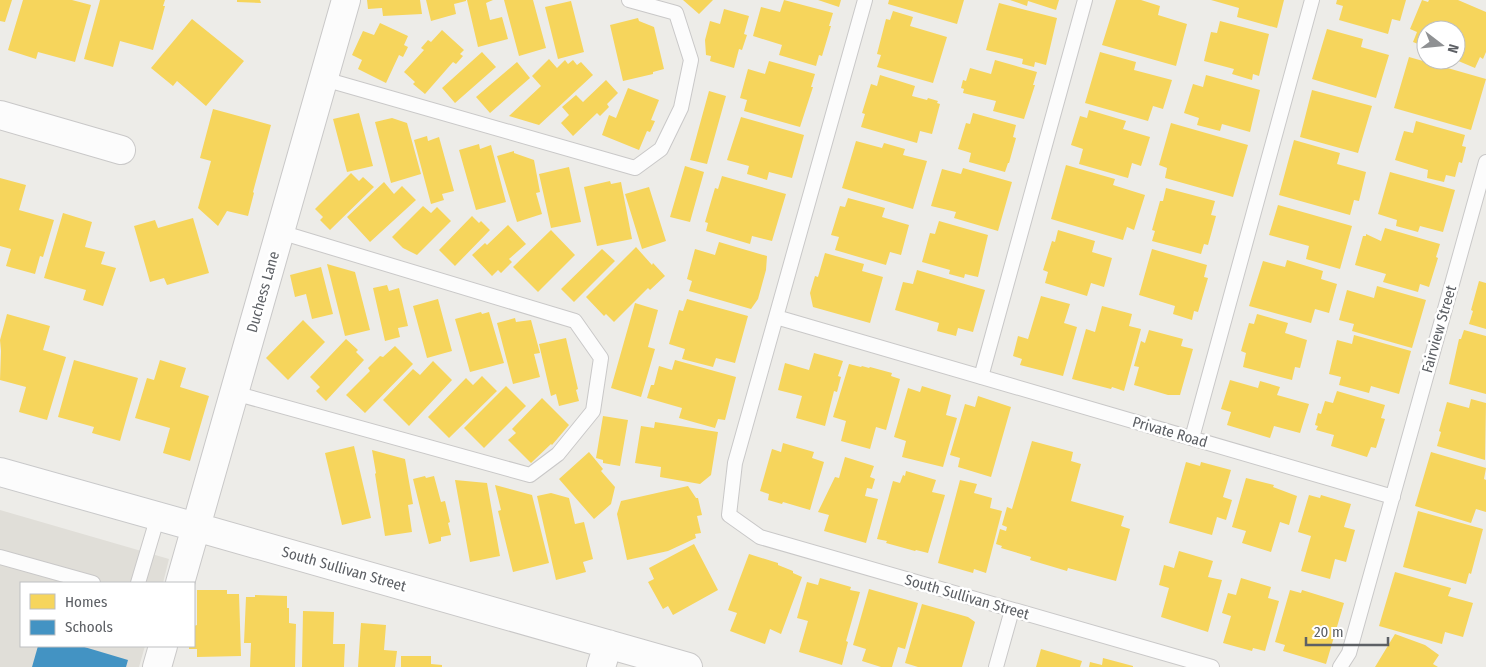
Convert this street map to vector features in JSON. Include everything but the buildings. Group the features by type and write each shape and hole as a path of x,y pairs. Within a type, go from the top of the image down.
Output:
{"street":[{"name":"Duchess Lane","path":"180,582 346,0"},
{"path":"0,115 120,150"},
{"name":"South Sullivan Street","path":"0,472 196,527 605,656 688,667"}],"lane":[{"path":"324,79 635,168 661,149 681,108 691,60 676,13 629,0"},
{"path":"776,317 865,0"},
{"path":"981,377 1085,0"},
{"path":"1192,438 1312,0"},
{"name":"Fairview Street","path":"1393,497 1486,162"},
{"path":"234,393 530,475 558,454 593,411 601,358 575,321 280,232"},
{"name":"Private Road","path":"776,317 1393,497"},
{"name":"South Sullivan Street","path":"776,317 735,463 729,515 760,537 1212,667"},
{"path":"1340,667 1349,653 1393,497"},
{"path":"138,582 158,516"},
{"path":"0,557 89,582"},
{"path":"996,667 1012,610"}],"shaded area":[{"path":"0,510 169,559 163,582 20,582 20,647 145,647 139,667 0,667"}]}
